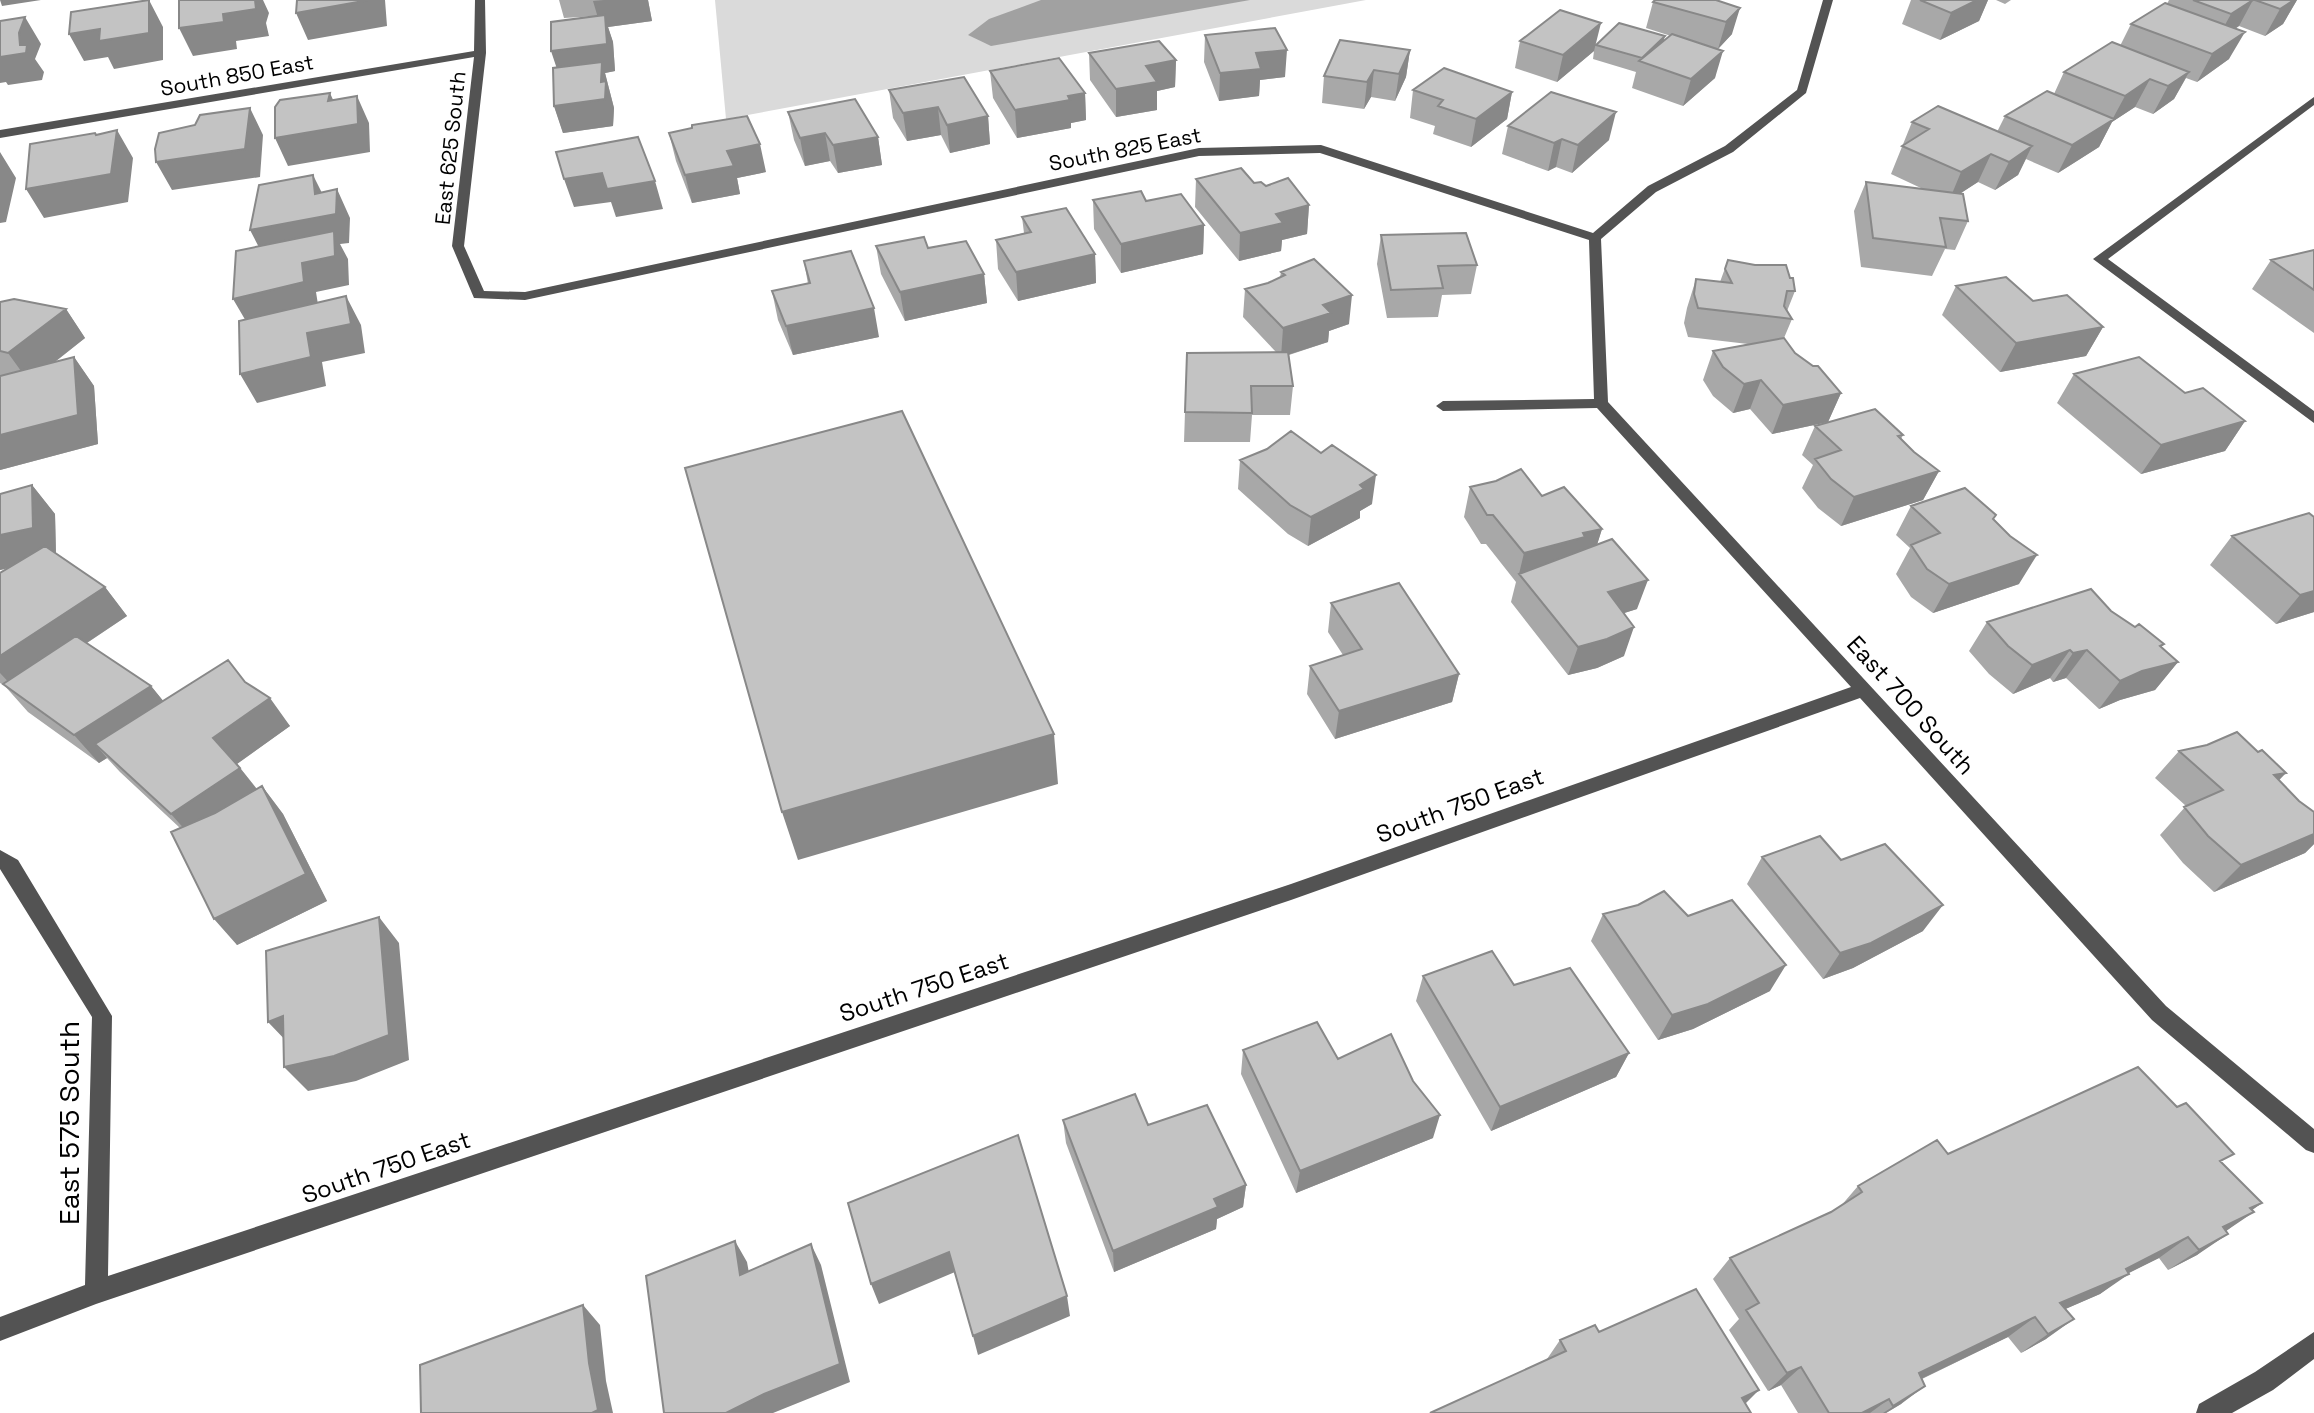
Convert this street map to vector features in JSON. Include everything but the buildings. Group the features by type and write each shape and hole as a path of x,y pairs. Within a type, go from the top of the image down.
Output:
{"street":[{"name":"East 625 South","path":"479,295 458,246 480,54 480,0"},
{"path":"1443,406 1601,403 1595,238 1652,189 1729,149 1802,91 1828,0"},
{"name":"South 850 East","path":"0,134 480,54"},
{"path":"2314,100 2100,259 2314,418"},
{"name":"South 825 East","path":"479,295 525,296 1199,152 1321,149 1595,238"},
{"name":"East 700 South","path":"1601,403 2160,1013 2314,1143"},
{"name":"South 750 East","path":"0,1329 96,1292 1291,892 1863,690"},
{"name":"East 575 South","path":"0,858 11,866 102,1016 96,1292"},
{"path":"2208,1413 2264,1381 2314,1344"}],"shaded area":[{"path":"715,0 1366,0 726,119"},
{"path":"1041,0 1250,0 991,46 968,35 989,19"}]}
